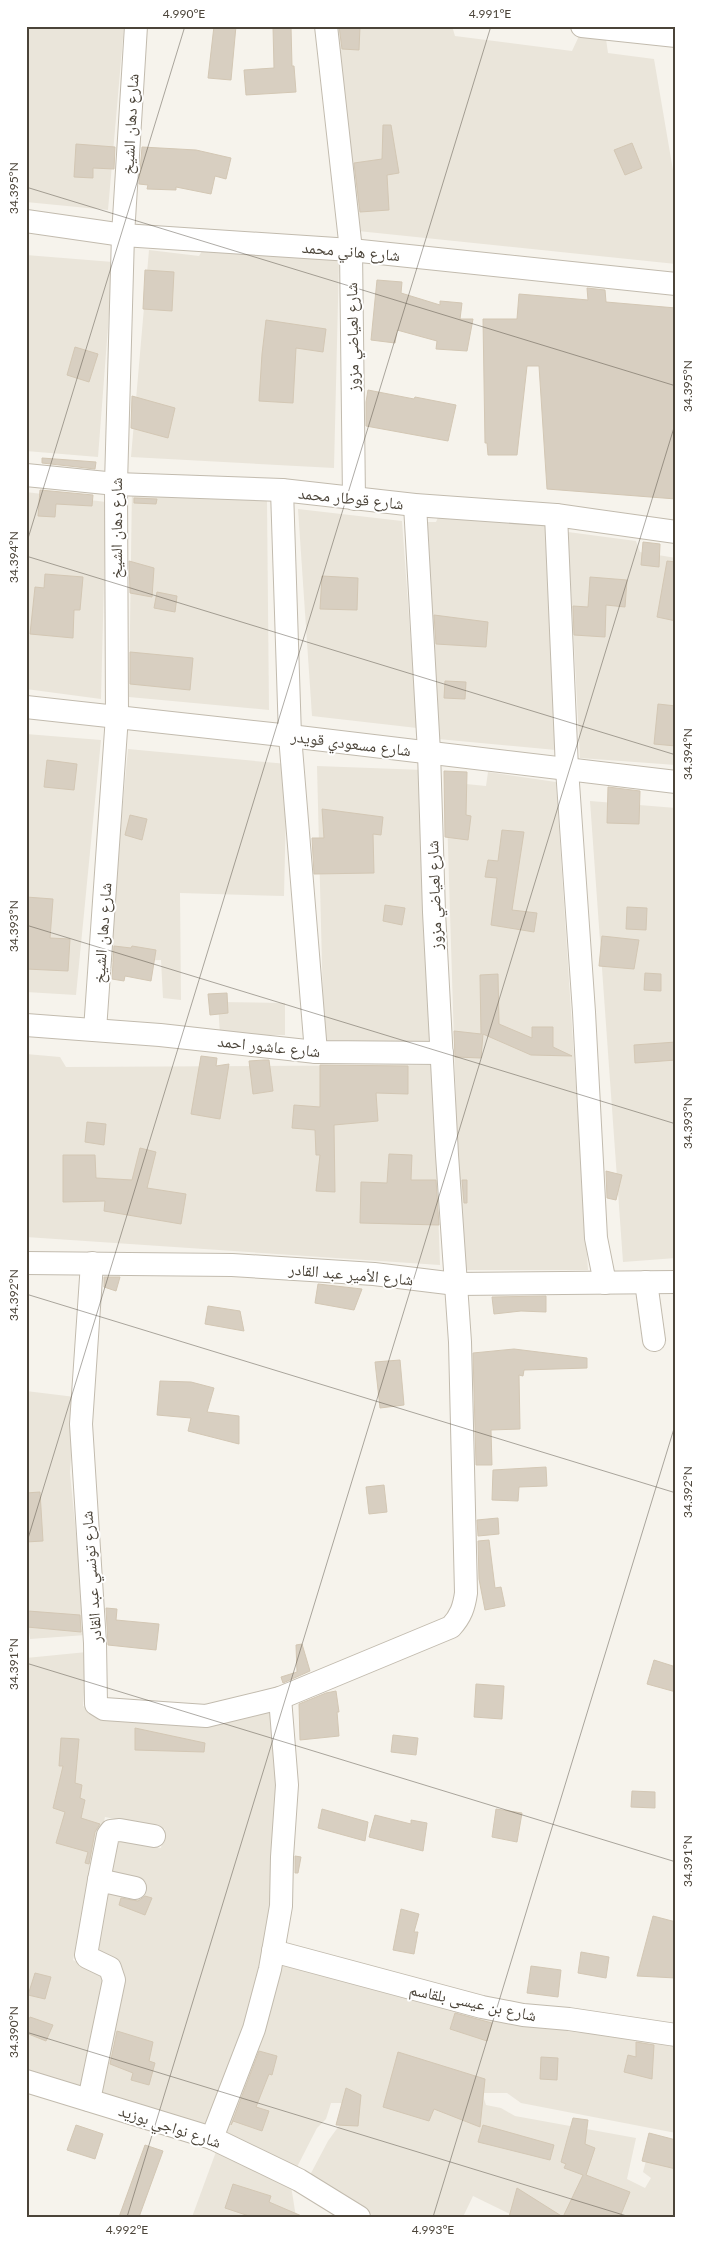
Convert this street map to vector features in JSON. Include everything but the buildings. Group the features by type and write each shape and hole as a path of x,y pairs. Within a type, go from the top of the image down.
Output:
{"street":[{"name":"شارع دهان الشيخ","path":"95,1030 117,716 116,484 123,235 136,26"},
{"name":"شارع لعياضي مزوز","path":"326,26 351,250 354,498"},
{"path":"582,26 676,35 674,26"},
{"name":"شارع هاني محمد","path":"26,221 123,235 351,250 676,284"},
{"name":"شارع قوطار محمد","path":"26,475 116,484 282,490 415,505 556,515 676,532"},
{"path":"282,490 290,736 316,1052"},
{"name":"شارع لعياضي مزوز","path":"280,1698 451,1627 464,1609 466,1592 460,1342 447,1155 434,912 429,752 415,505"},
{"path":"556,515 567,769 584,1012 596,1238 605,1282"},
{"name":"شارع مسعودي قويدر","path":"26,707 676,782"},
{"name":"شارع عاشور احمد","path":"26,1025 160,1035 316,1052 442,1053"},
{"name":"شارع الأمير عبد القادر","path":"26,1263 232,1265 374,1274 456,1284 676,1282"},
{"name":"شارع تونسي عبد القادر","path":"92,1263 81,1424 96,1643 96,1704 104,1709 206,1716 280,1698"},
{"path":"646,1282 654,1340"},
{"path":"212,2138 254,2029 273,1951 281,1906 287,1785 280,1698"},
{"path":"88,2100 114,1980 110,1968 87,1957 86,1954 108,1835 111,1831 120,1830 154,1836"},
{"path":"99,1880 135,1888"},
{"name":"شارع بن عيسى بلقاسم","path":"273,1951 482,2007 523,2015 569,2019 676,2035"},
{"name":"شارع نواجي بوزيد","path":"26,2081 212,2138 299,2180 359,2217"}],"shaded area":[{"path":"26,26 124,26 108,210 26,202"},
{"path":"336,26 452,26 455,36 572,51 579,36 606,39 608,53 654,59 676,188 676,264 358,231"},
{"path":"206,244 339,260 334,468 131,457 149,250 199,256"},
{"path":"26,255 113,262 98,457 26,451"},
{"path":"132,487 267,501 269,710 129,697"},
{"path":"26,492 106,502 101,699 26,689"},
{"path":"298,509 402,521 417,728 312,716"},
{"path":"439,515 547,525 556,750 438,739 424,522 436,522"},
{"path":"568,532 636,541 640,552 676,558 676,765 580,758"},
{"path":"26,734 101,740 76,995 26,992"},
{"path":"128,749 287,764 284,896 180,893 181,1000 163,998 161,960 108,962"},
{"path":"317,766 424,770 431,1042 324,1044"},
{"path":"488,772 556,782 588,1270 461,1270 446,782 486,786"},
{"path":"590,801 676,808 676,1258 623,1262"},
{"path":"218,1002 285,1003 285,1035 220,1035"},
{"path":"26,1054 60,1057 66,1067 433,1065 440,1265 26,1237"},
{"path":"26,1391 75,1397 70,1473 86,1635 30,1639 26,1611"},
{"path":"87,1652 83,1706 103,1715 273,1709 277,1755 272,1904 263,1966 245,2028 208,2128 98,2093 123,1987 93,1949 105,1893 142,1899 140,1879 110,1873 116,1841 161,1848 165,1829 105,1817 73,1960 106,1978 82,2089 26,2072 26,1658"},
{"path":"280,1962 567,2027 676,2044 676,2133 521,2103 507,2093 482,2093 486,2105 501,2108 515,2116 636,2138 627,2179 645,2188 651,2178 643,2172 651,2142 676,2148 676,2217 516,2217 473,2196 463,2217 375,2217 310,2175 328,2141 341,2123 342,2103 331,2103 326,2119 317,2128 296,2169 223,2130"},
{"path":"217,2149 291,2186 296,2217 192,2217"}]}
